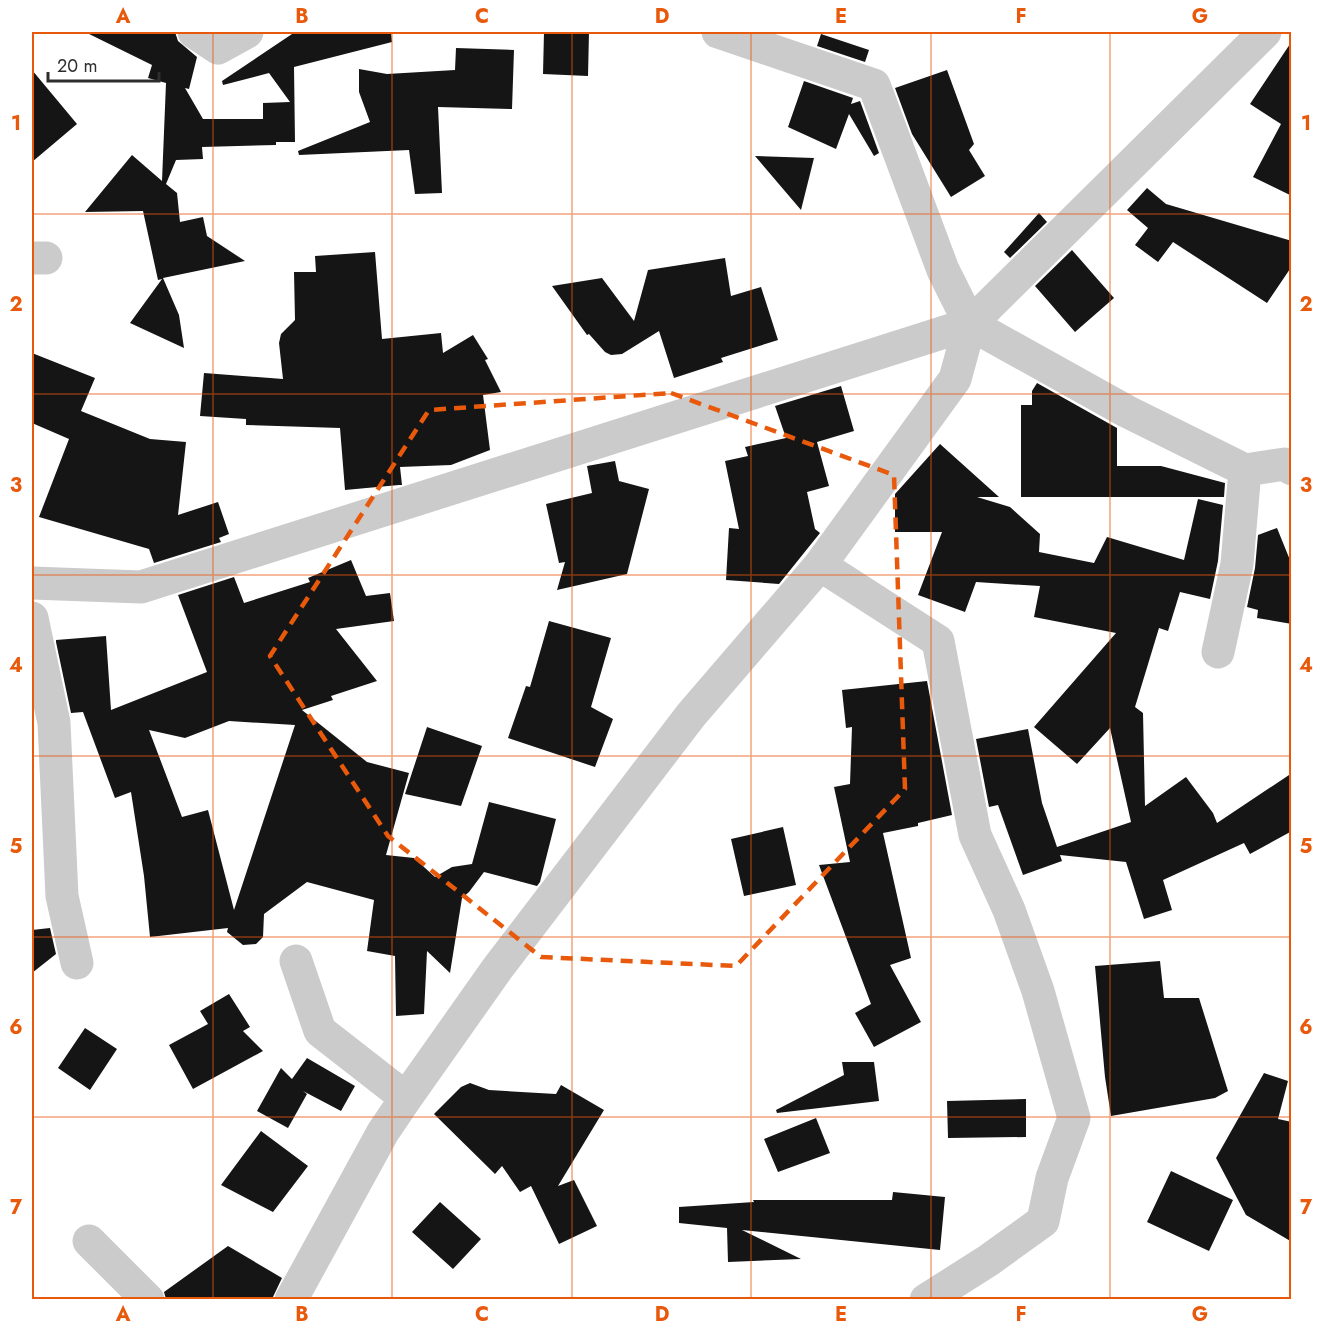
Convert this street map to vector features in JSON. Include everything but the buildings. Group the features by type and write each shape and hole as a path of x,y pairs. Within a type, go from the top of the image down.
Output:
{"street":[{"path":"194,32 218,48 247,32"},
{"path":"718,32 874,85 943,270 970,324 1126,411 1245,470 1289,466"},
{"path":"32,583 141,587 970,324 1265,32"},
{"path":"291,1299 382,1132 498,969 691,715 820,565 955,379 970,324"},
{"path":"1218,652 1237,564 1245,470"},
{"path":"820,565 938,641 975,834 1008,910 1038,990 1074,1118 1052,1178 1043,1221 989,1260 926,1299"},
{"path":"32,618 54,723 62,896 77,963"},
{"path":"296,961 320,1031 406,1098"},
{"path":"89,1241 148,1299"}],"highlighted area":[{"path":"671,393 894,475 905,789 736,966 541,957 388,836 270,656 429,410"}]}
